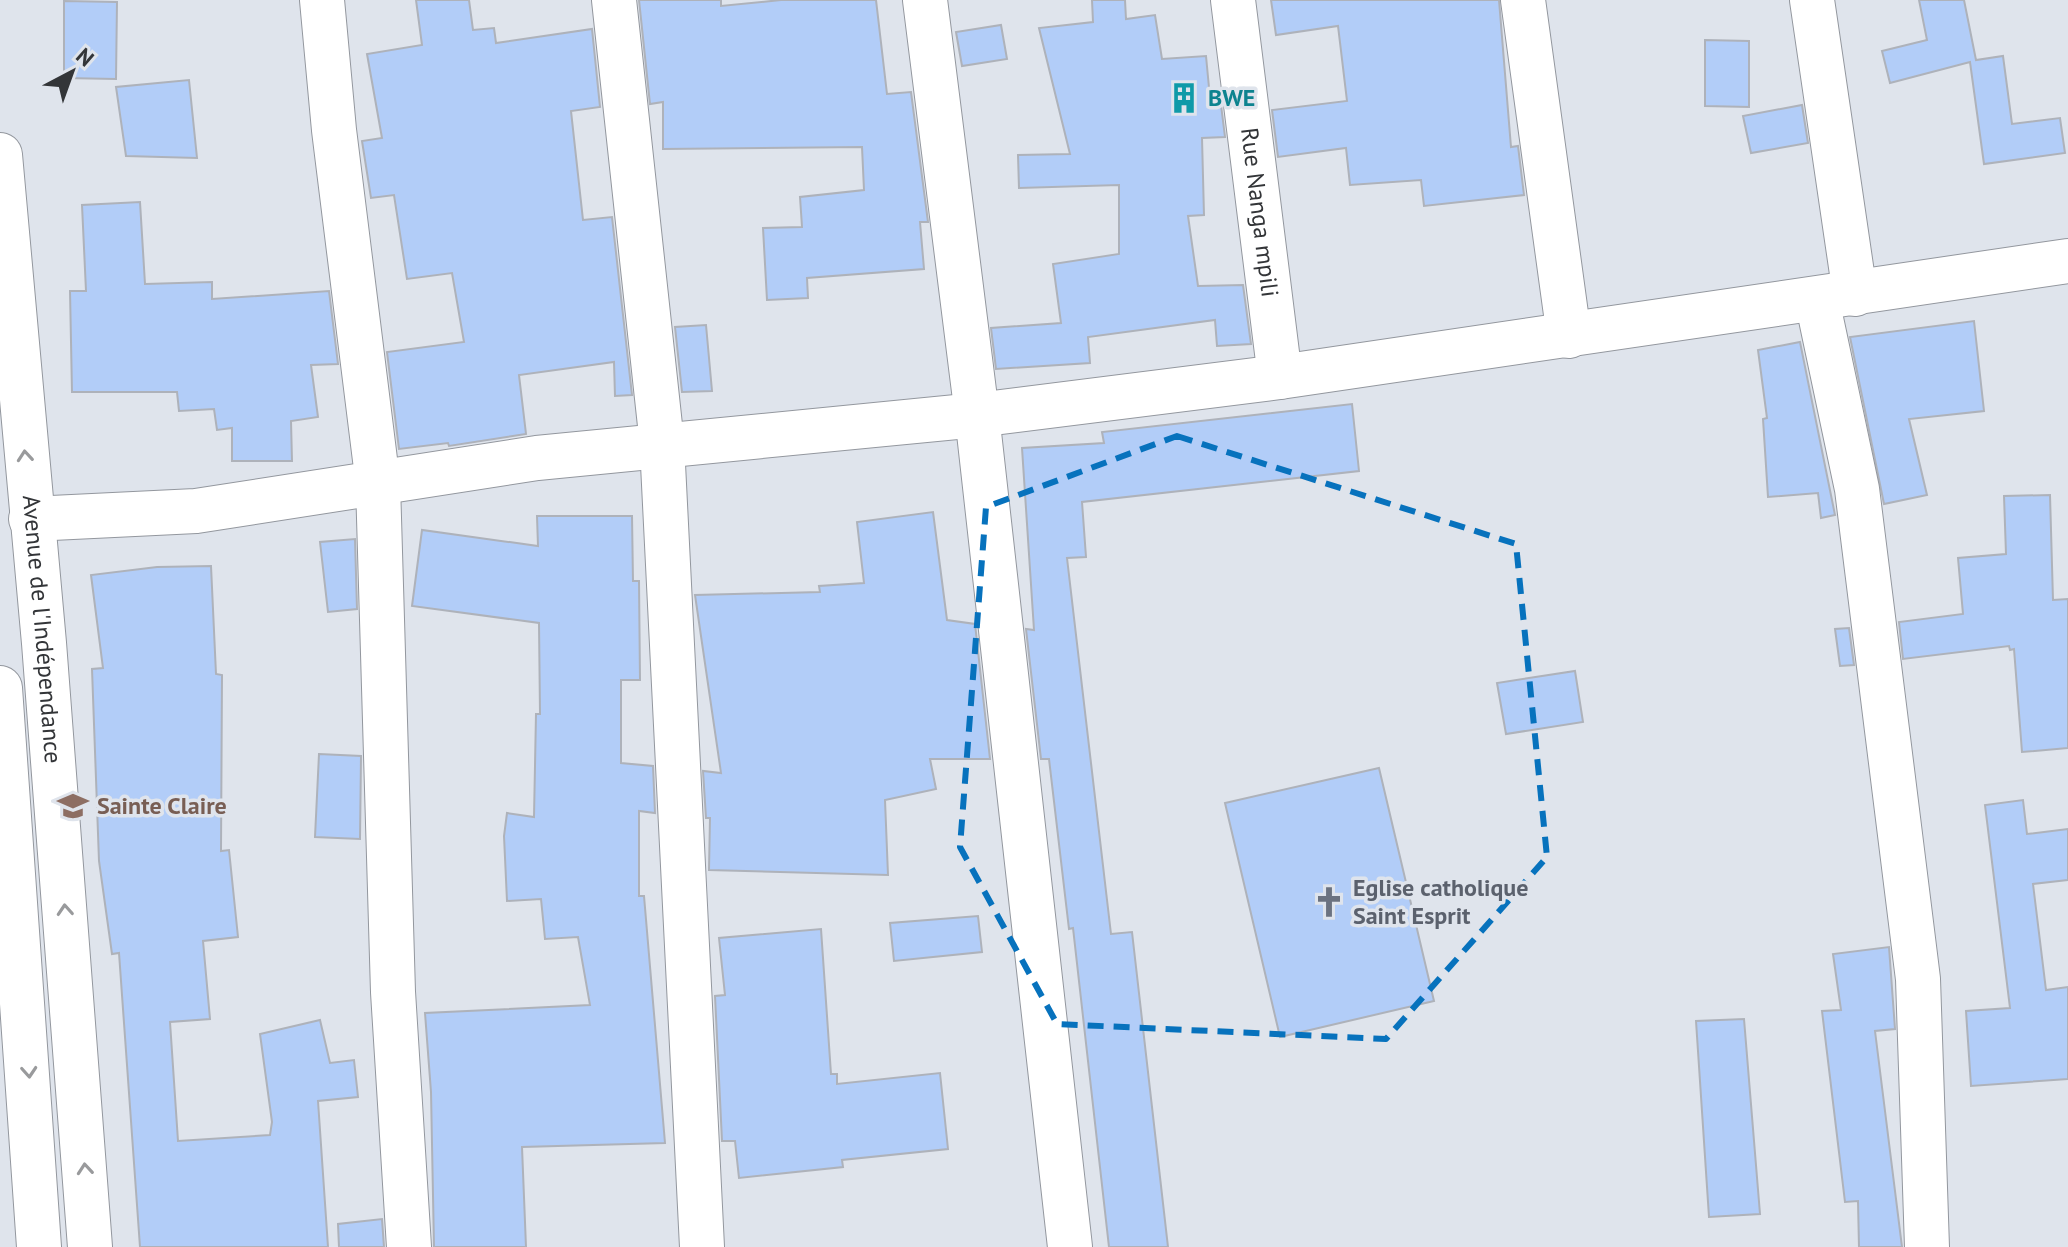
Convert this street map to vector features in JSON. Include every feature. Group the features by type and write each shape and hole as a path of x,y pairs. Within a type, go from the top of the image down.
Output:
{"street":[{"path":"322,0 334,130 378,484 393,992 409,1247"},
{"path":"614,0 662,444 702,1247"},
{"path":"925,0 977,415 1070,1247"},
{"name":"Rue Nanga mpili","path":"1233,0 1280,377"},
{"path":"1523,0 1569,336"},
{"path":"1812,0 1836,297 1918,979 1927,1247"},
{"name":"Avenue de l'Indépendance","path":"0,155 44,643 90,1247"},
{"path":"31,519 196,511 537,458 977,415 1280,377 2068,261"},
{"name":"Avenue de l'Indépendance","path":"0,688 12,1006 39,1247"}],"highlighted area":[{"path":"1177,436 1516,544 1547,857 1386,1039 1057,1024 960,847 986,507"}],"building":[{"path":"416,0 469,0 473,30 494,28 496,43 592,29 600,107 571,111 583,220 612,217 632,395 615,396 614,362 519,375 526,434 449,446 448,443 399,449 387,352 464,342 452,273 407,279 394,195 371,198 362,141 382,138 367,54 422,45"},
{"path":"639,0 721,0 721,6 781,0 876,0 887,94 911,92 928,222 920,222 924,269 807,278 808,298 767,300 763,228 802,227 800,197 864,190 862,147 663,149 663,102 650,104"},
{"path":"1092,0 1125,0 1126,19 1155,15 1162,59 1206,56 1210,98 1220,97 1225,137 1202,138 1204,215 1188,216 1198,286 1243,285 1251,344 1217,346 1215,320 1088,337 1090,363 996,369 991,328 1061,323 1053,264 1119,254 1119,185 1019,188 1018,155 1070,154 1039,28 1093,22"},
{"path":"1271,0 1499,0 1511,147 1518,146 1524,195 1424,206 1421,180 1350,185 1346,148 1278,157 1272,110 1347,101 1338,26 1276,35"},
{"path":"1919,0 1964,0 1976,60 2003,56 2012,124 2060,118 2065,153 1984,164 1970,62 1890,83 1882,51 1927,40"},
{"path":"64,1 117,2 116,79 64,78"},
{"path":"1001,25 1007,59 962,66 956,32"},
{"path":"1705,40 1749,41 1749,107 1705,106"},
{"path":"189,80 197,158 126,156 116,87"},
{"path":"1802,105 1808,143 1751,153 1743,116"},
{"path":"140,202 145,284 212,282 212,299 329,291 338,364 311,365 318,417 291,421 292,461 232,461 232,428 217,430 214,409 179,411 177,392 72,392 70,291 86,291 82,205"},
{"path":"1974,321 1984,411 1909,419 1927,495 1884,504 1850,337"},
{"path":"706,325 712,391 682,392 675,327"},
{"path":"1800,342 1835,515 1821,518 1818,493 1768,497 1763,419 1767,418 1758,350"},
{"path":"1352,404 1359,471 1082,502 1086,557 1067,558 1111,934 1132,932 1168,1247 1109,1247 1073,928 1069,929 1049,759 1041,759 1026,629 1034,630 1022,448 1104,443 1102,432"},
{"path":"2050,495 2053,600 2068,599 2068,748 2022,752 2014,649 2010,650 2009,646 1903,659 1899,622 1963,614 1958,558 2006,554 2004,496"},
{"path":"933,512 947,620 975,624 990,759 930,759 936,789 885,800 888,875 709,870 710,818 706,818 703,771 721,773 695,595 820,592 819,586 864,583 857,522"},
{"path":"537,516 632,516 633,581 639,581 640,680 621,680 621,763 653,766 655,813 639,811 639,896 644,896 665,1143 522,1147 526,1247 434,1247 431,1092 425,1013 590,1005 578,937 545,939 541,899 507,901 504,836 507,813 534,817 536,714 540,714 539,623 412,606 422,530 538,546"},
{"path":"355,539 357,609 328,612 320,542"},
{"path":"211,566 216,674 222,675 221,851 229,850 238,937 203,941 210,1019 170,1022 178,1141 270,1135 272,1122 260,1034 320,1020 330,1063 354,1060 358,1097 318,1101 328,1247 140,1247 119,953 112,954 99,861 92,669 103,668 91,575 157,567"},
{"path":"1849,628 1854,665 1840,666 1835,629"},
{"path":"1575,671 1583,722 1506,734 1497,683"},
{"path":"319,754 361,756 360,839 315,837"},
{"name":"Eglise catholique Saint Esprit","path":"1379,768 1434,1001 1280,1037 1225,803"},
{"path":"2023,800 2027,834 2068,829 2068,880 2033,884 2046,990 2068,987 2068,1079 1971,1086 1966,1011 2010,1008 1985,805"},
{"path":"978,916 982,952 894,961 890,923"},
{"path":"821,929 831,1074 837,1074 837,1084 940,1073 948,1149 842,1160 843,1167 739,1178 735,1141 722,1141 715,996 725,995 719,938"},
{"path":"1889,947 1895,1029 1875,1031 1902,1247 1859,1247 1858,1201 1845,1202 1822,1011 1841,1010 1833,954"},
{"path":"1744,1019 1760,1214 1709,1217 1696,1021"},
{"path":"382,1219 384,1247 339,1247 338,1224"}],"place":[{"name":"BWE","path":"1184,98"},
{"name":"Sainte Claire","path":"73,806"},
{"name":"Eglise catholique Saint Esprit","path":"1329,902"}]}
